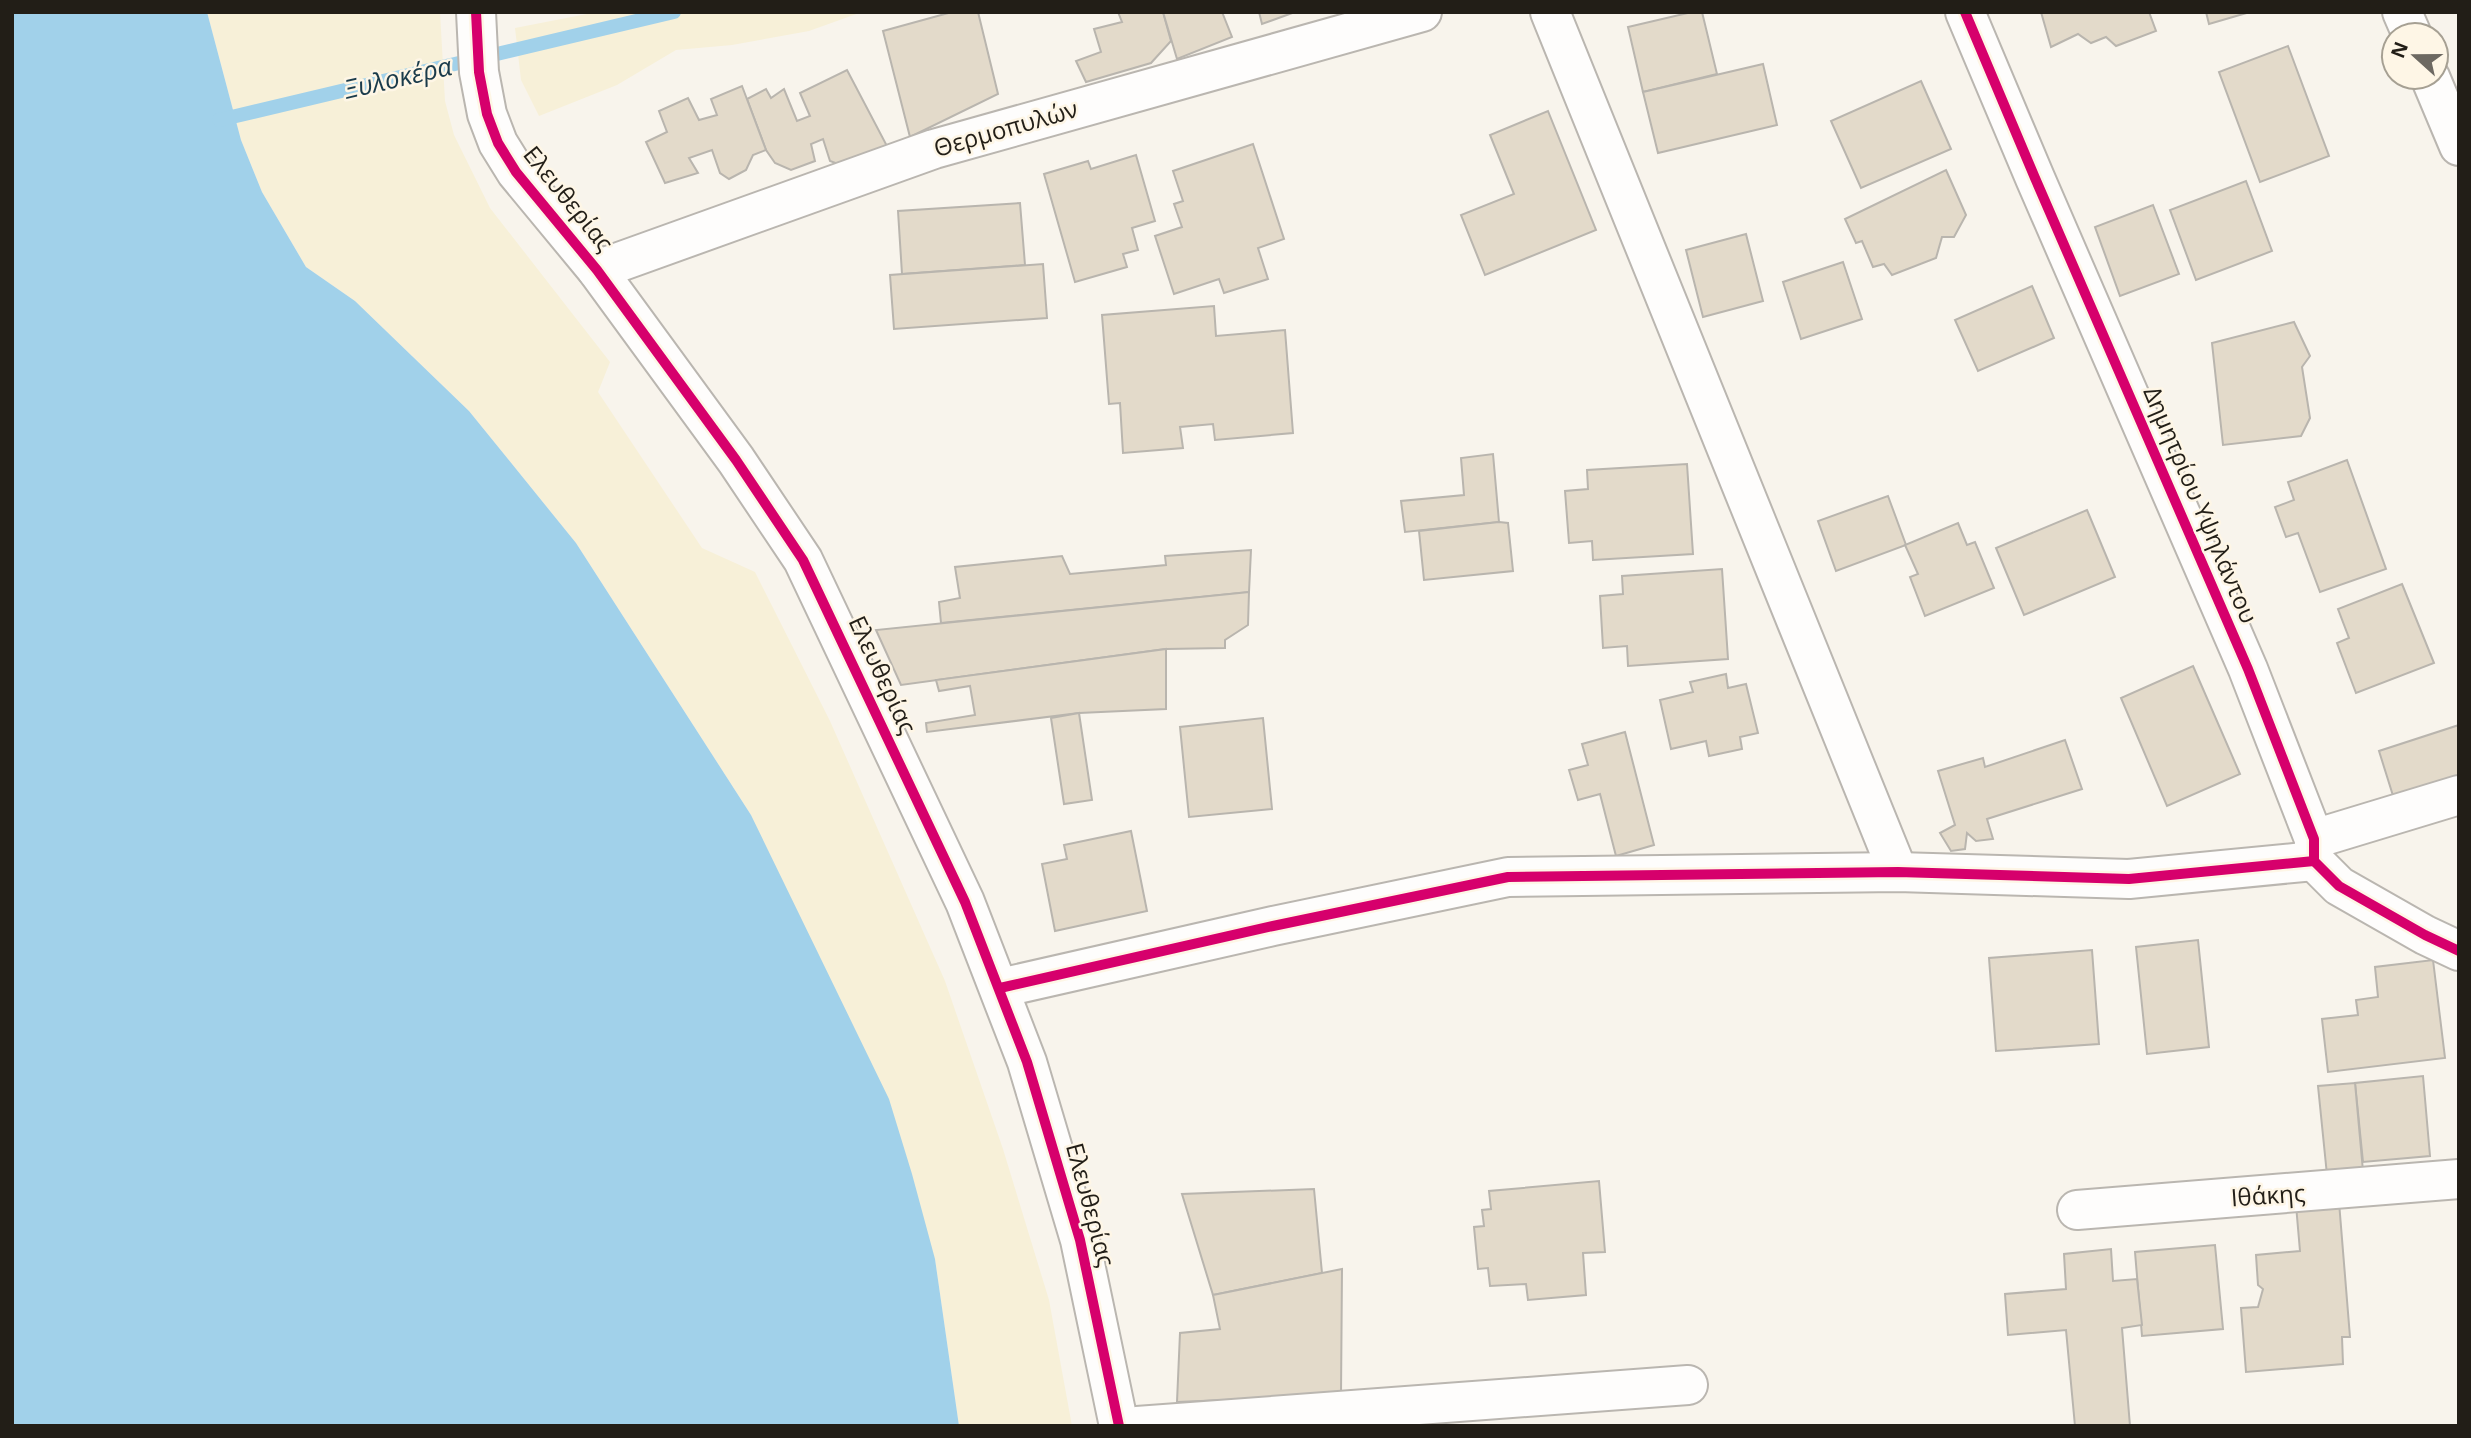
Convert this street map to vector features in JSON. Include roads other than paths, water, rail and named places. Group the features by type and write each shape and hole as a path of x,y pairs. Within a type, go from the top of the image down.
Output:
{"street":[{"name":"Θερμοπυλών","path":"597,270 934,149 1422,12"},
{"path":"1550,12 1898,872"},
{"name":"Δημητρίου Υψηλάντου","path":"1965,12 2248,669 2325,875 2339,886 2425,935 2459,951"},
{"name":"Ελευθερίας","path":"476,17 479,72 487,114 498,143 516,173 597,270 736,460 803,560 965,902 1027,1062 1080,1240 1119,1426"},
{"path":"2436,91 2459,146"},
{"path":"1000,988 1273,926 1508,877 1898,872 2129,879 2314,850 2459,795"},
{"name":"Ιθάκης","path":"2077,1210 2459,1179"},
{"path":"1137,1426 1688,1385"}],"water":[{"path":"12,12 207,12 241,140 262,192 306,267 355,301 469,411 576,543 751,815 889,1099 935,1259 959,1426 12,1426"}],"waterway":[{"name":"Ξυλοκέρα","path":"219,120 674,12"}]}
